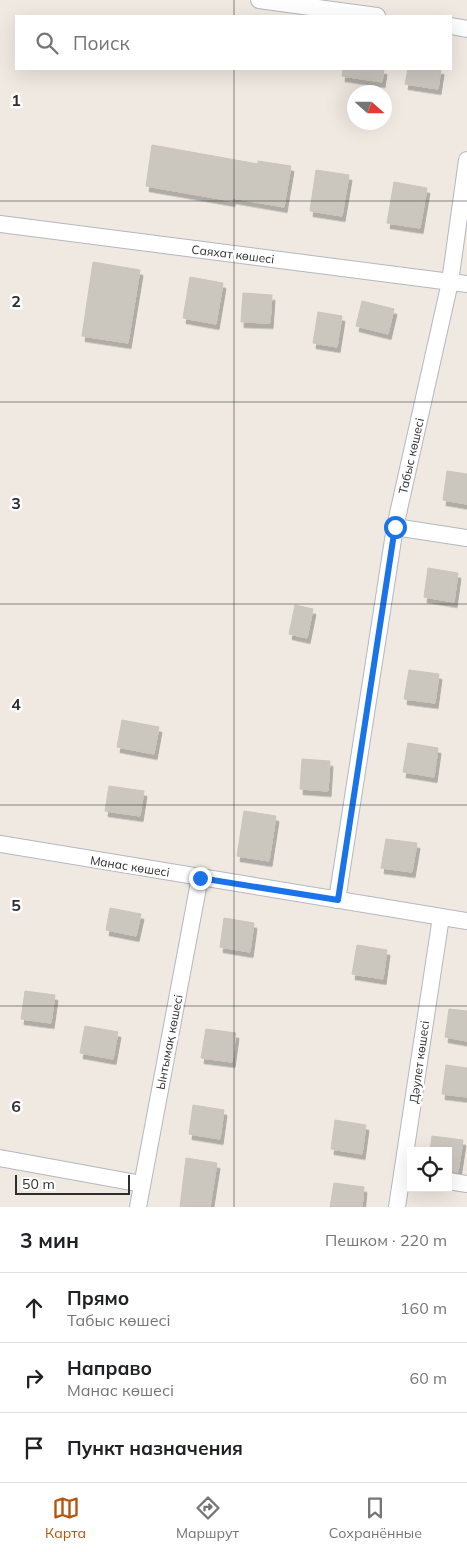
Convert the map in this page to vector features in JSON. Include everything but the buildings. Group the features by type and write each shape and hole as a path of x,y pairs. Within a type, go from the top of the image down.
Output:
{"street":[{"path":"259,0 370,15"},
{"path":"452,26 467,29"},
{"name":"Табыс көшесі","path":"338,900 395,527 450,282 467,160"},
{"name":"Саяхат көшесі","path":"0,224 467,284"},
{"path":"395,527 467,538"},
{"name":"Манас көшесі","path":"0,844 467,921"},
{"name":"Ынтымақ көшесі","path":"138,1207 200,878"},
{"name":"Дәулет көшесі","path":"397,1207 406,1175 441,917"},
{"path":"0,1158 142,1184"},
{"path":"452,1182 467,1184"}],"route":[{"path":"200,878 338,900 395,527"}]}
